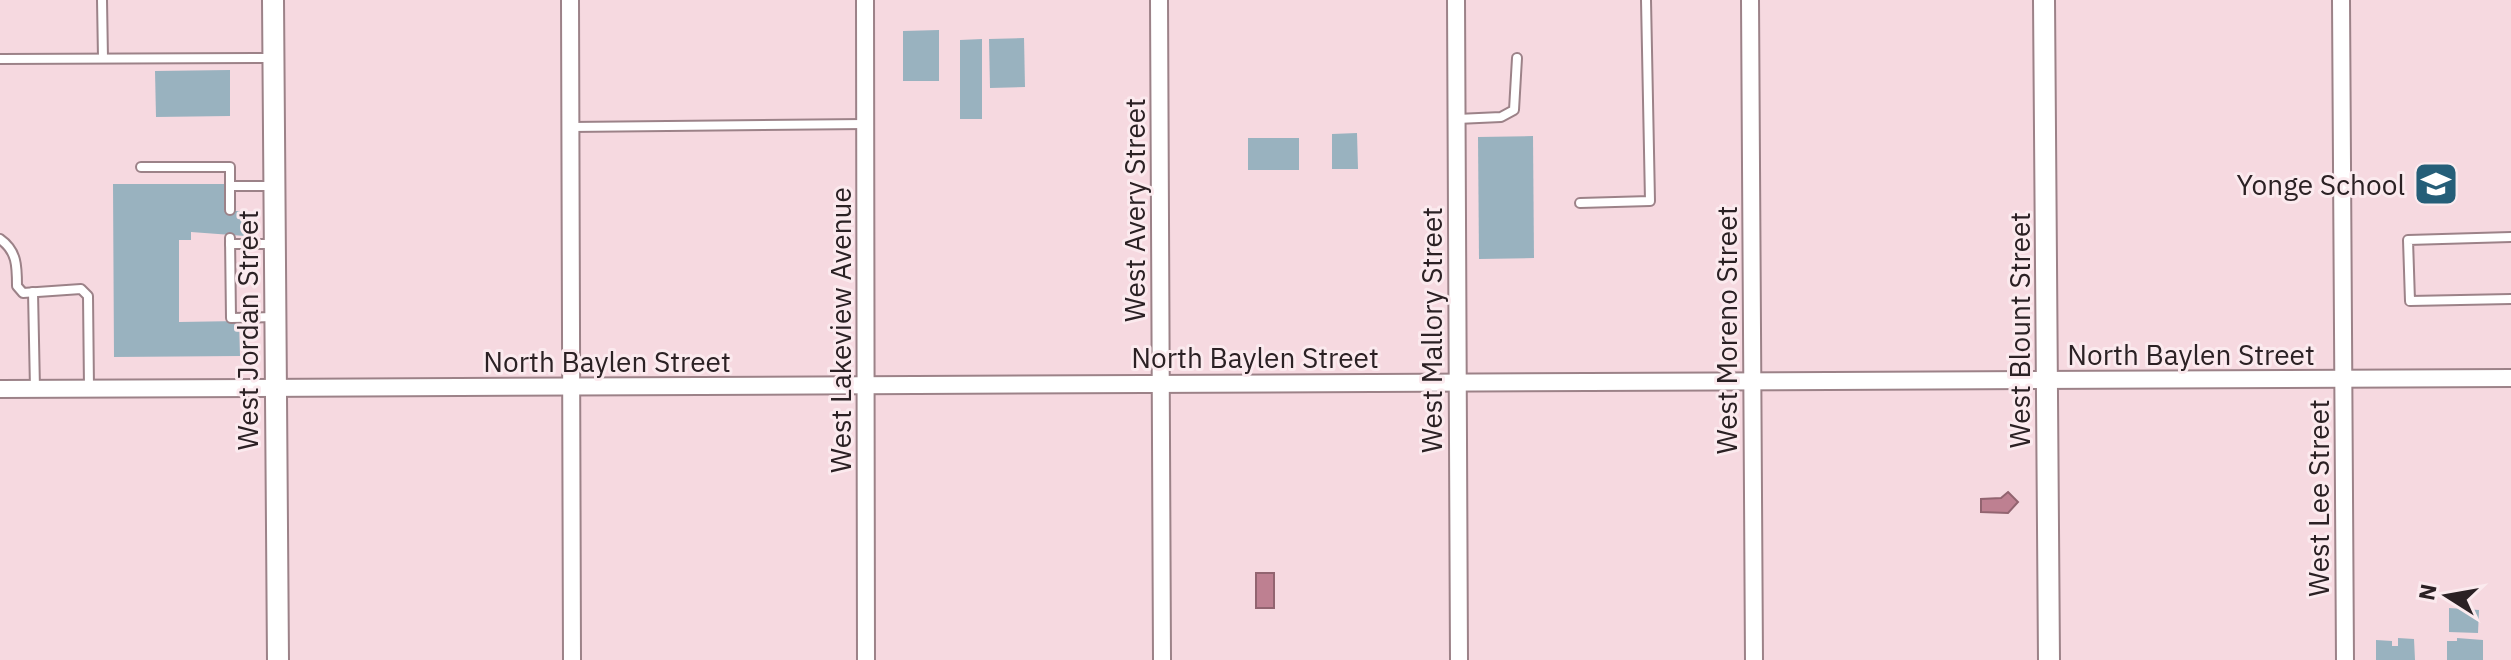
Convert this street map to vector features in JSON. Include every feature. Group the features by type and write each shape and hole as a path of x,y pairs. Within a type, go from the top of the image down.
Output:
{"street":[{"name":"West Jordan Street","path":"273,0 278,660"},
{"path":"570,0 572,660"},
{"name":"West Lakeview Avenue","path":"865,0 866,660"},
{"name":"West Avery Street","path":"1159,0 1162,660"},
{"name":"West Mallory Street","path":"1456,0 1459,660"},
{"name":"West Moreno Street","path":"1750,0 1754,660"},
{"name":"West Blount Street","path":"2044,0 2049,660"},
{"name":"West Lee Street","path":"2341,0 2345,660"},
{"name":"North Baylen Street","path":"0,389 2511,378"}],"lane":[{"path":"102,0 103,58"},
{"path":"1580,203 1650,201 1646,0"},
{"path":"0,59 274,58"},
{"path":"1456,119 1501,117 1514,110 1517,58"},
{"path":"570,127 865,124"},
{"path":"141,167 230,167 230,210"},
{"path":"230,186 274,186"},
{"path":"2511,237 2408,240 2410,301 2511,299"},
{"path":"0,239 10,247 17,261 17,286 23,293 81,289 88,296 89,389"},
{"path":"275,244 230,241 231,318 275,317"},
{"path":"33,292 35,389"}],"shaded area":[{"path":"2008,492 2018,502 2008,513 1981,512 1981,499 2001,498"},
{"path":"1256,573 1274,573 1274,608 1256,608"}],"building":[{"path":"939,30 939,81 903,81 903,31"},
{"path":"1024,38 1025,87 990,88 989,39"},
{"path":"982,39 982,119 960,119 960,40"},
{"path":"230,70 230,116 156,117 155,71"},
{"path":"1357,133 1358,169 1332,169 1332,134"},
{"path":"1533,136 1534,258 1479,259 1478,137"},
{"path":"1248,138 1299,138 1299,170 1248,170"},
{"path":"113,184 224,184 224,211 245,211 245,236 191,232 191,240 179,240 179,322 239,321 240,356 114,357"},
{"path":"2449,608 2479,610 2478,633 2449,632"},
{"path":"2398,638 2414,639 2415,660 2376,660 2376,640 2392,641 2392,646 2398,646"},
{"path":"2457,638 2483,640 2483,660 2447,660 2447,641 2457,641"}],"place":[{"name":"Yonge School","path":"2436,184"}]}
